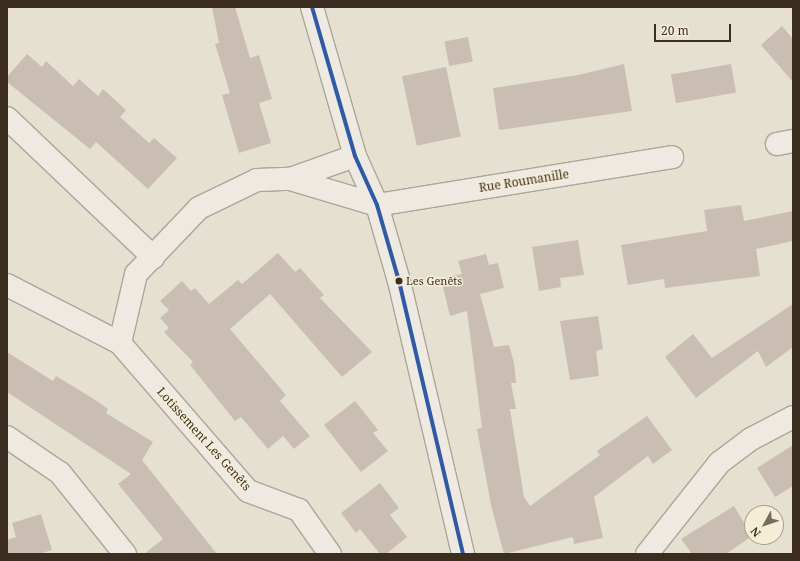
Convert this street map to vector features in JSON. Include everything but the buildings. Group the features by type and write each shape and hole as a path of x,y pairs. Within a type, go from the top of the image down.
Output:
{"street":[{"path":"312,7 355,156 377,205 418,352 463,554"},
{"path":"7,118 152,257"},
{"path":"120,343 136,274 199,208 257,180 290,179 355,156"},
{"name":"Rue Roumanille","path":"377,205 672,158"},
{"path":"290,179 377,205"},
{"name":"Lotissement Les Genêts","path":"7,285 120,343 248,491 298,510 330,554"},
{"path":"646,554 719,463 751,439 793,417"},
{"path":"7,436 60,473 125,554"}],"transit line":[{"path":"312,7 355,156 377,205 399,281 463,554"}],"place":[{"name":"Les Genêts","path":"399,281"}]}
